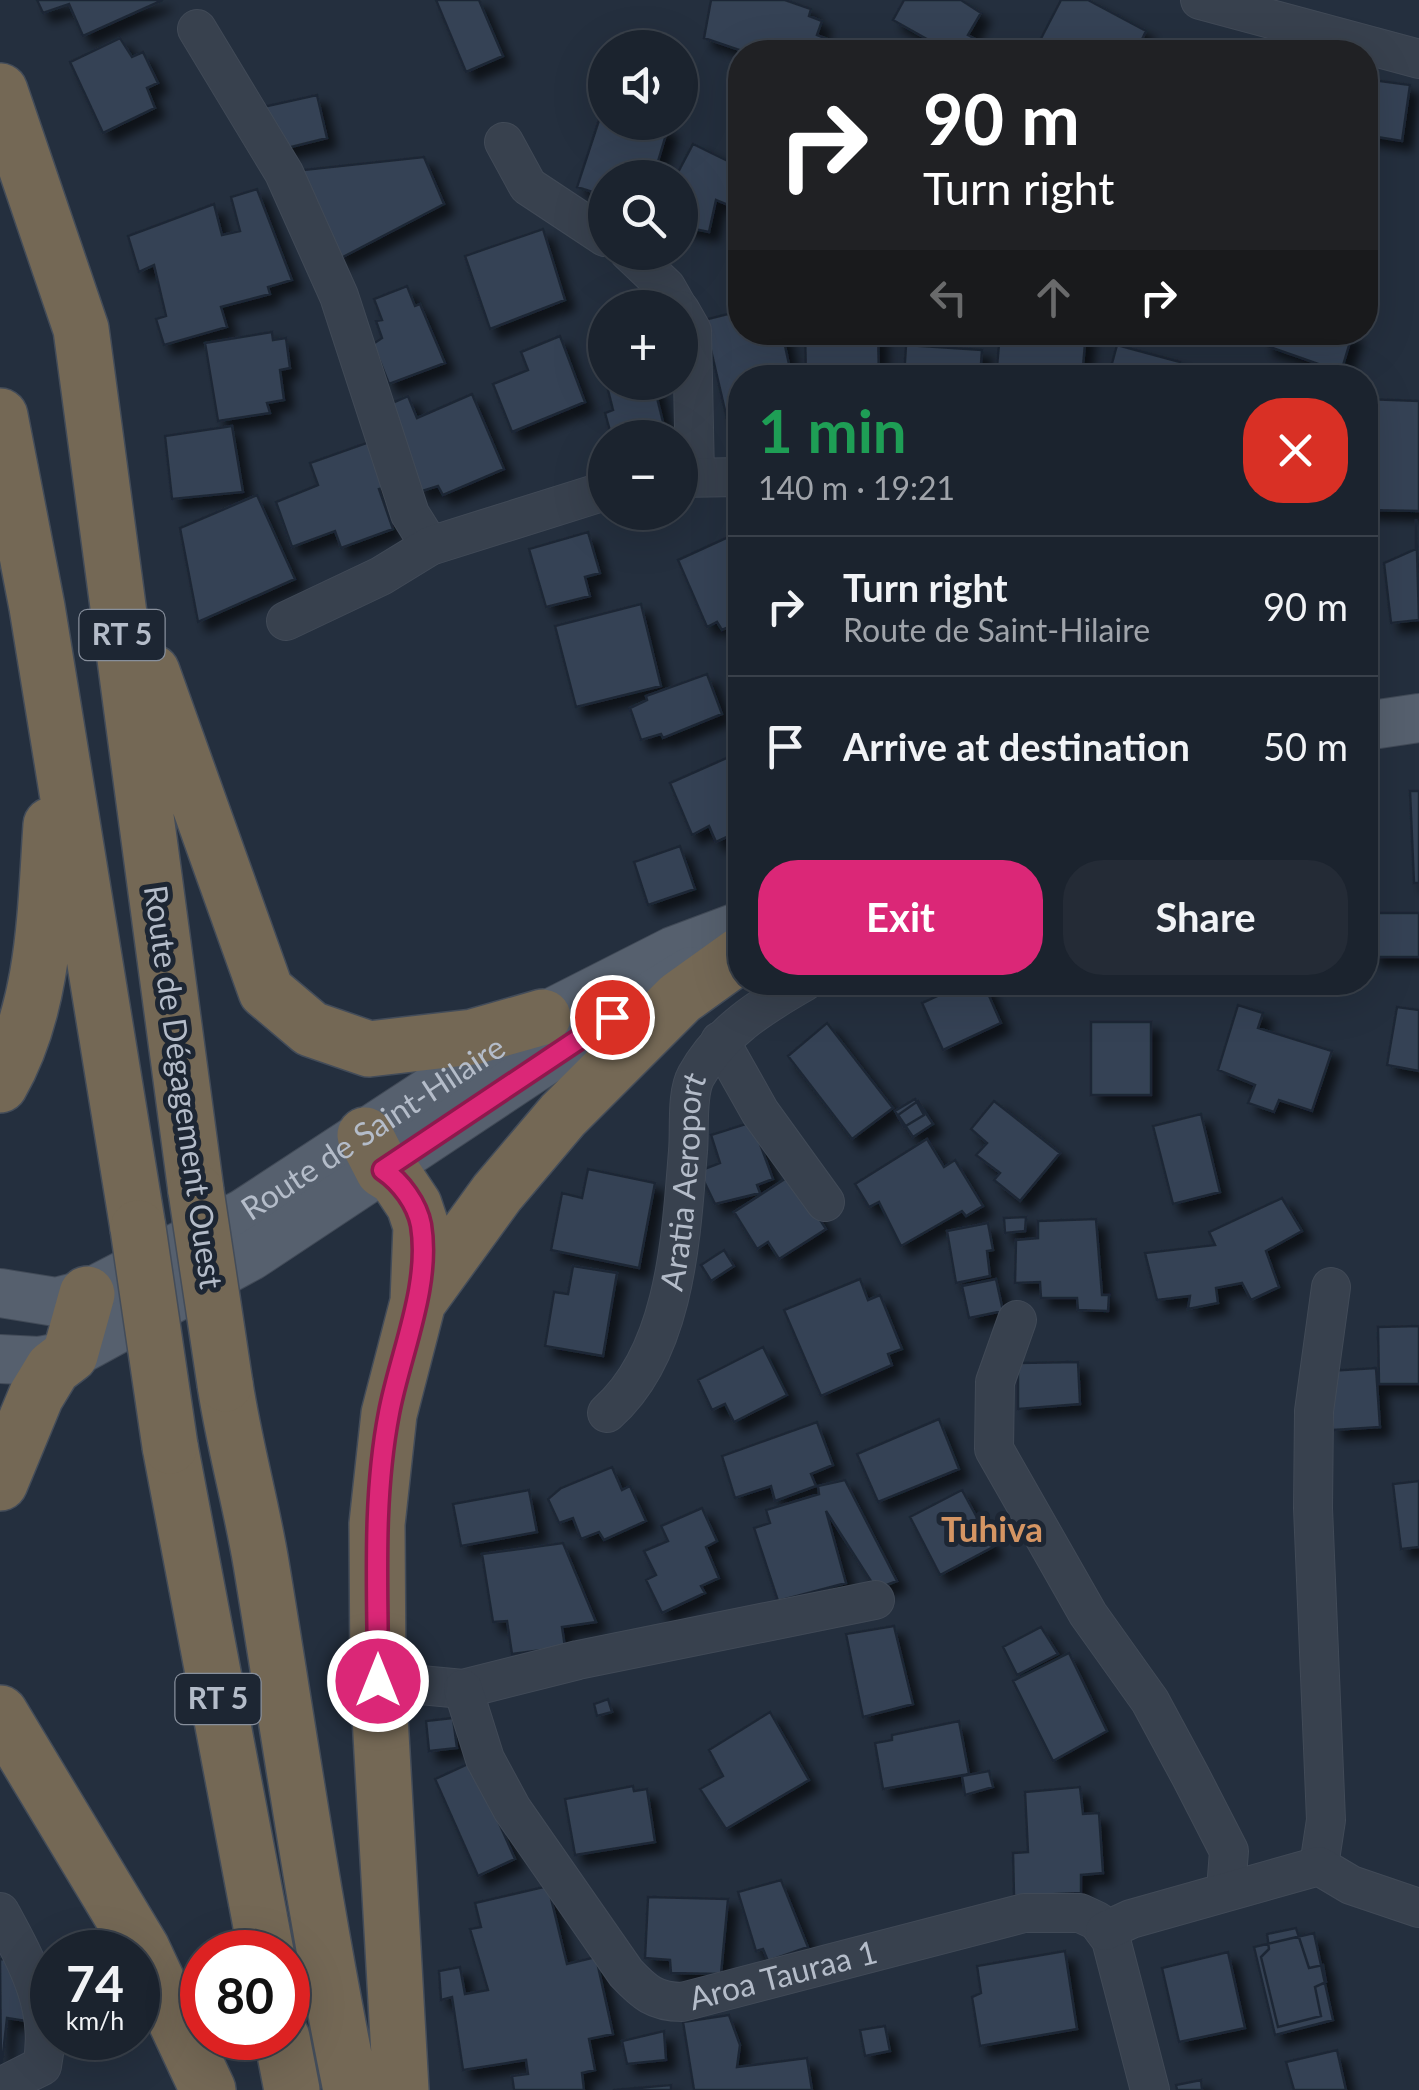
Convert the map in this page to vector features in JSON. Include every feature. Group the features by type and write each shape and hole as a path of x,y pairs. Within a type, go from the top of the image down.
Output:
{"highway":[{"name":"Route de Dégagement Ouest","path":"0,91 82,329 196,1191 235,1450 260,1556 322,1946 351,2090"},
{"path":"82,329 154,680 266,991 311,1029 369,1048 473,1037 543,1016"},
{"name":"Route de Dégagement Ouest","path":"0,416 58,732 170,1446 262,1930"},
{"path":"0,1086 16,1058 42,948 58,732"},
{"path":"418,1302 497,1193 563,1115 680,998 728,964"},
{"path":"374,1152 414,1205 421,1226 418,1302 388,1414 378,1524 378,1681 400,2090"},
{"path":"0,1483 36,1396 53,1368 70,1355 87,1294"},
{"path":"0,1712 142,1948 208,2090"},
{"path":"286,2060 292,2090"}],"main road":[{"path":"1378,724 1419,718"},
{"name":"Route de Saint-Hilaire","path":"0,1358 39,1361 70,1355 251,1256 543,1016 673,951 728,930"},
{"name":"Route de Saint-Hilaire","path":"0,1293 56,1302 87,1294 374,1152 728,951"}],"street":[{"path":"1200,0 1348,40"},
{"path":"196,28 284,172 338,296 410,514 430,546"},
{"path":"1378,48 1419,59"},
{"path":"504,142 528,186 588,226"},
{"path":"648,270 668,290"},
{"path":"698,477 728,477"},
{"path":"286,621 380,576 430,546 588,496"},
{"name":"Aratia Aeroport","path":"607,1413 629,1394 648,1358 669,1300 693,1079 720,1042 786,995"},
{"path":"720,1042 760,1112 826,1202"},
{"path":"1319,1866 1326,1820 1314,1526 1314,1411 1330,1288"},
{"path":"1017,1320 994,1382 994,1449 1079,1599 1150,1701 1192,1777 1228,1851 1226,1890"},
{"path":"378,1681 462,1689 578,1660 875,1600"},
{"name":"Aroa Tauraa 1","path":"462,1689 485,1759 512,1809 626,1973 646,1994 663,2002 701,1997 1024,1912 1080,1913 1105,1931"},
{"path":"1150,2090 1126,1982 1105,1931 1226,1890 1319,1866 1351,1885 1419,1908"},
{"path":"0,1912 33,1979 43,2009 46,2044 42,2066 0,2087"}],"building":[{"path":"37,0 163,0 83,36 69,4 43,13"},
{"path":"436,0 479,0 503,56 466,72"},
{"path":"711,0 785,0 811,9 809,16 822,21 817,35 830,40 728,40 728,46 704,38"},
{"path":"904,0 961,0 981,13 968,35 977,40 929,40 893,20"},
{"path":"1061,0 1088,0 1146,31 1142,40 1040,40"},
{"path":"120,38 132,57 143,52 158,83 147,88 155,108 103,133 70,62"},
{"path":"1378,81 1410,85 1402,141 1378,137"},
{"path":"317,95 327,138 275,151 263,107"},
{"path":"592,140 664,140 658,160 588,160 588,191 577,187"},
{"path":"693,144 728,161 728,205 716,200 709,232 698,230 698,160 685,160"},
{"path":"424,157 444,204 339,259 294,171"},
{"path":"257,189 292,280 268,287 270,294 221,307 227,327 164,345 156,319 166,316 154,265 139,272 128,236 214,204 222,235 240,231 231,197"},
{"path":"543,229 565,300 490,329 465,256"},
{"path":"407,286 415,306 420,304 445,363 389,384 373,344 382,338 376,321 382,320 374,299"},
{"path":"728,314 728,345 785,345 789,365 728,365 728,419 727,419 704,320"},
{"path":"272,332 273,340 286,338 290,368 280,370 284,400 267,403 270,413 218,421 205,343"},
{"path":"560,336 585,402 512,432 493,384 528,370 521,352"},
{"path":"805,345 878,345 879,365 806,365"},
{"path":"906,345 982,350 981,365 905,365"},
{"path":"999,345 1085,345 1083,365 997,365"},
{"path":"1117,345 1180,362 1179,365 1112,365"},
{"path":"1264,345 1349,345 1343,365 1321,365"},
{"path":"472,394 504,469 443,495 438,486 419,492 392,403 408,396 417,418"},
{"path":"1378,399 1419,401 1419,511 1378,510"},
{"path":"610,400 658,400 662,420 607,420 605,413 613,410"},
{"path":"232,426 243,492 172,499 165,436"},
{"path":"372,441 389,486 379,489 393,529 341,548 335,531 292,547 276,502 318,485 310,463"},
{"path":"257,495 295,579 198,622 180,528"},
{"path":"1416,519 1419,620 1391,623 1384,563 1416,549"},
{"path":"588,532 600,573 585,577 590,596 546,607 529,549"},
{"path":"728,537 728,627 722,630 717,622 707,627 678,560"},
{"path":"641,604 661,686 576,707 555,626"},
{"path":"707,674 722,714 663,738 661,734 641,740 630,708 647,700 646,696"},
{"path":"728,757 728,836 716,842 709,826 692,835 670,783"},
{"path":"1410,791 1419,791 1419,883 1414,883"},
{"path":"680,846 695,889 648,905 634,862"},
{"path":"1378,913 1419,913 1419,957 1378,957"},
{"path":"939,995 989,995 1001,1023 943,1050 922,1003"},
{"path":"1238,1005 1263,1013 1258,1028 1332,1051 1312,1111 1279,1100 1274,1112 1248,1103 1255,1085 1218,1070"},
{"path":"1397,1007 1419,1010 1419,1071 1387,1065"},
{"path":"1091,1022 1151,1022 1151,1095 1091,1095"},
{"path":"827,1023 893,1108 852,1139 788,1056"},
{"path":"915,1099 924,1115 904,1127 895,1111"},
{"path":"918,1101 933,1124 913,1137 898,1115"},
{"path":"994,1101 1060,1153 1020,1201 994,1180 1000,1173 976,1155 987,1143 971,1129"},
{"path":"1201,1114 1220,1192 1173,1204 1153,1126"},
{"path":"752,1122 773,1179 757,1185 760,1193 715,1204 699,1171 720,1163 711,1135"},
{"path":"927,1139 944,1167 955,1160 983,1206 966,1216 962,1211 901,1246 879,1202 869,1207 855,1184"},
{"path":"588,1169 655,1183 639,1268 551,1250 562,1193 582,1198"},
{"path":"791,1175 826,1229 779,1259 768,1242 757,1249 734,1212"},
{"path":"1282,1198 1302,1231 1266,1251 1279,1287 1251,1300 1242,1283 1216,1288 1218,1303 1188,1309 1190,1296 1157,1300 1145,1253 1215,1245 1209,1232"},
{"path":"1026,1217 1025,1231 1005,1233 1004,1218"},
{"path":"1096,1219 1102,1295 1109,1295 1108,1311 1078,1310 1077,1298 1041,1298 1040,1282 1015,1283 1016,1240 1038,1238 1038,1221"},
{"path":"988,1223 993,1250 987,1251 990,1276 956,1283 947,1231"},
{"path":"724,1250 734,1266 711,1281 701,1265"},
{"path":"573,1266 617,1273 603,1356 545,1346 554,1292 568,1294"},
{"path":"860,1279 868,1300 880,1295 902,1349 888,1354 892,1365 821,1396 784,1310"},
{"path":"996,1279 1003,1311 969,1318 962,1286"},
{"path":"1419,1326 1419,1384 1379,1384 1378,1327"},
{"path":"763,1347 787,1395 734,1422 725,1404 712,1410 698,1380"},
{"path":"1078,1362 1080,1404 1018,1409 1018,1363"},
{"path":"1376,1368 1380,1427 1333,1430 1328,1371"},
{"path":"939,1419 959,1469 878,1502 857,1454"},
{"path":"817,1422 833,1465 811,1474 816,1486 775,1501 771,1486 735,1498 722,1456"},
{"path":"612,1467 622,1490 630,1486 646,1521 604,1540 599,1532 581,1539 573,1518 559,1523 548,1499 561,1488"},
{"path":"845,1480 897,1581 876,1589 826,1511 846,1583 778,1601 754,1528 770,1523 766,1510 819,1494 818,1486"},
{"path":"1419,1481 1419,1547 1401,1549 1393,1484"},
{"path":"529,1490 537,1532 461,1546 453,1504"},
{"path":"962,1490 993,1547 940,1575 910,1517"},
{"path":"702,1508 717,1541 706,1547 719,1578 701,1586 705,1593 662,1613 646,1580 656,1575 644,1551 668,1541 661,1526"},
{"path":"563,1543 596,1622 562,1627 565,1647 512,1654 507,1621 493,1622 482,1554"},
{"path":"894,1626 913,1704 863,1717 846,1634"},
{"path":"1041,1627 1058,1654 1017,1675 1003,1647"},
{"path":"1069,1653 1107,1731 1053,1761 1013,1681"},
{"path":"608,1699 612,1712 597,1716 594,1704"},
{"path":"770,1712 809,1780 726,1829 700,1789 723,1776 709,1750"},
{"path":"453,1718 457,1748 429,1751 426,1721"},
{"path":"959,1721 969,1774 883,1789 875,1743 892,1740 892,1735"},
{"path":"472,1762 515,1859 478,1876 435,1779"},
{"path":"989,1771 993,1787 965,1795 962,1776"},
{"path":"633,1786 634,1791 647,1789 655,1842 575,1855 565,1799"},
{"path":"1080,1787 1083,1814 1099,1813 1103,1873 1081,1875 1081,1893 1014,1896 1013,1853 1028,1852 1025,1792"},
{"path":"781,1880 808,1947 768,1961 763,1949 756,1951 738,1892"},
{"path":"548,1886 567,1964 596,1957 613,2034 589,2039 595,2070 582,2073 584,2090 514,2090 512,2076 528,2074 526,2060 463,2070 452,1997 441,2000 439,1971 460,1967 465,1994 488,1990 470,1929 481,1927 475,1903"},
{"path":"648,1897 728,1899 721,1974 671,1973 670,1960 645,1958"},
{"path":"1296,1928 1309,1968 1323,1965 1326,1982 1315,1987 1321,2016 1278,2027 1261,1957 1269,1949 1267,1934"},
{"path":"1314,1933 1333,2020 1275,2035 1254,1947"},
{"path":"1065,1951 1077,2029 980,2046 972,1997 981,1993 977,1966"},
{"path":"1228,1952 1245,2028 1179,2042 1162,1968"},
{"path":"0,1959 11,1960 26,2021 7,2018 1,2073"},
{"path":"729,2015 740,2045 737,2067 807,2058 812,2090 694,2090 683,2022"},
{"path":"885,2026 890,2051 865,2056 860,2030"},
{"path":"664,2031 666,2060 627,2064 622,2041"},
{"path":"1337,2050 1346,2090 1294,2090 1286,2062"},
{"path":"1201,2080 1202,2090 1177,2090 1176,2085"},
{"path":"671,2085 671,2090 613,2090"}],"district":[{"name":"Tuhiva","path":"992,1530"}],"route":[{"path":"378,1681 378,1524 388,1414 418,1302 421,1226 414,1205 396,1178 383,1170 612,1017"}]}
